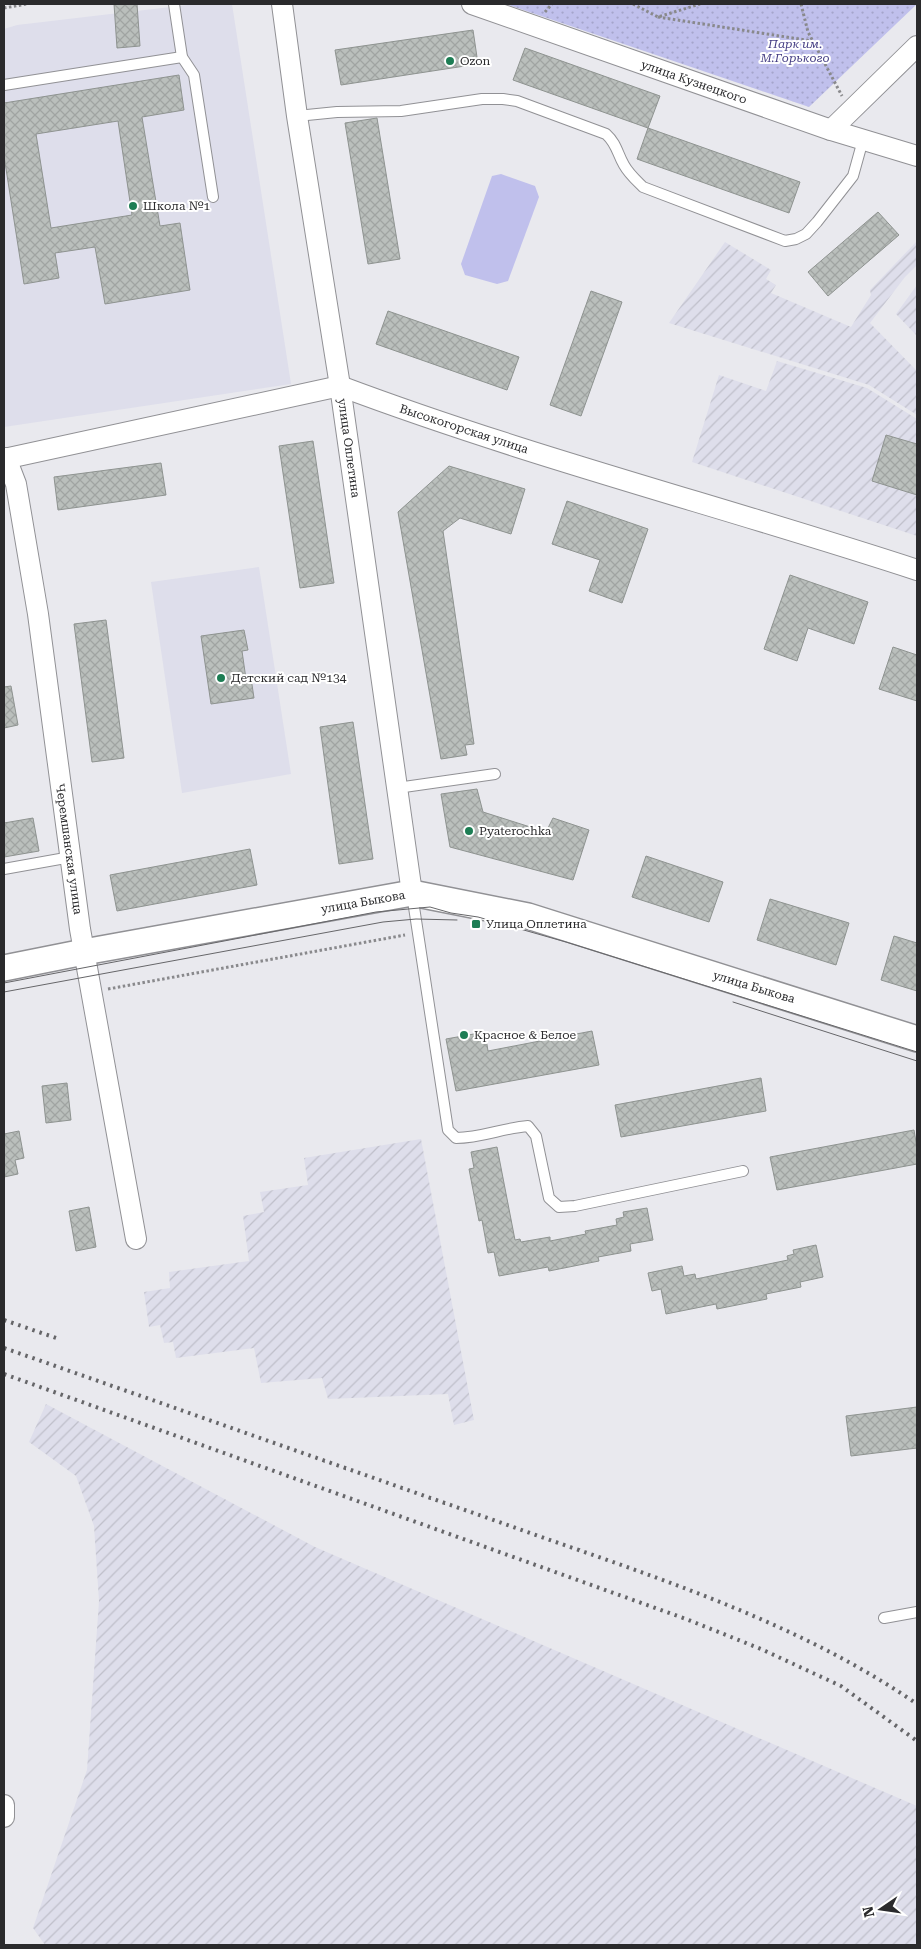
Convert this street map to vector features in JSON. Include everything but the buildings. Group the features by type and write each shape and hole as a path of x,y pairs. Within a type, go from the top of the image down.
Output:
{"street":[{"name":"улица Оплетина","path":"282,4 297,116 340,386 412,893"},
{"name":"улица Кузнецкого","path":"472,4 831,130 917,156"},
{"path":"831,130 917,46"},
{"path":"5,459 340,386"},
{"name":"Высокогорская улица","path":"340,386 393,406 575,466 917,570"},
{"name":"Черемшанская улица","path":"5,459 16,484 38,614 84,952 136,1239"},
{"name":"улица Быкова","path":"4,968 412,893 528,916 917,1039"},
{"path":"4,1805 4,1817"}],"lane":[{"path":"174,4 182,57 194,75 214,197"},
{"path":"4,86 182,57"},
{"path":"297,116 337,112 401,111 482,99 517,101 606,134 614,141 623,164 631,176 643,186 785,240 806,234 817,222 853,176 864,140"},
{"path":"397,788 496,774"},
{"path":"4,869 71,857"},
{"path":"412,893 448,1130 456,1138 472,1138 515,1127 528,1126 536,1136 549,1198 559,1207 575,1206 742,1171"},
{"path":"884,1618 917,1612"}],"path":[{"path":"4,8 27,4"},
{"path":"633,4 658,17 812,41"},
{"path":"658,17 700,4"},
{"path":"801,4 812,41 844,100"},
{"path":"91,990 111,989 407,934"}],"shaded area":[{"name":"Школа №1","path":"196,4 232,4 291,384 4,427 4,29 17,25"},
{"path":"917,241 917,265 905,277 870,323 917,371 917,415 869,385 669,323 725,242 771,270 766,279 776,285 771,293 851,327 871,295 870,290"},
{"path":"917,285 917,336 896,314"},
{"path":"777,361 867,388 917,419 917,536 692,462 719,375 766,391"},
{"name":"Детский сад №134","path":"259,567 291,774 182,793 151,582"},
{"path":"421,1139 474,1420 454,1425 448,1394 328,1399 322,1378 261,1383 254,1348 176,1358 173,1342 164,1343 160,1325 149,1327 144,1292 170,1288 169,1272 249,1261 243,1216 264,1212 260,1192 308,1185 304,1158"},
{"path":"46,1404 315,1547 917,1806 917,1945 45,1945 33,1928 87,1770 99,1601 94,1526 76,1476 29,1442"}],"green space":[{"name":"Парк им. М.Горького","path":"506,4 917,4 809,107"},
{"path":"501,174 535,186 539,197 508,281 497,284 465,275 461,264 492,176"}],"tram line":[{"path":"4,983 376,912 430,907 451,913 478,917 566,942 917,1052"},
{"path":"4,992 383,922 416,919 457,920"},
{"path":"733,1002 917,1061"}],"railway":[{"path":"4,1320 59,1339"},
{"path":"4,1348 716,1600 768,1622 819,1647 869,1674 917,1704"},
{"path":"4,1374 686,1619 761,1649 841,1686 917,1741"}],"place":[{"name":"Ozon","path":"450,61"},
{"name":"Школа №1","path":"133,206"},
{"name":"Детский сад №134","path":"221,678"},
{"name":"Pyaterochka","path":"469,831"},
{"name":"Улица Оплетина","path":"476,924"},
{"name":"Красное & Белое","path":"464,1035"}]}
